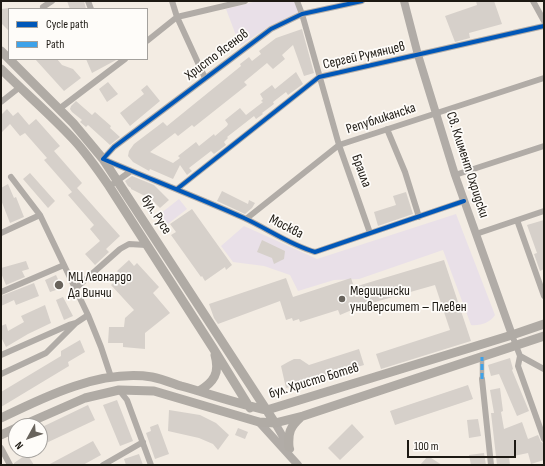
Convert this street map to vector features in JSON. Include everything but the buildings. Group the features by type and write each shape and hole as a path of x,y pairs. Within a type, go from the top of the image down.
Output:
{"main road":[{"name":"бул. Русе","path":"10,60 86,138 103,160 275,423"},
{"name":"бул. Русе","path":"1,69 73,139 109,186 259,422"},
{"name":"бул. Христо Ботев","path":"1,418 33,403 80,385 111,377 135,376 154,378 266,410 544,324"},
{"name":"бул. Христо Ботев","path":"39,418 85,398 120,390 154,391 259,422 275,423 303,416 544,336"},
{"path":"200,391 210,385 214,378 217,366 213,348"},
{"path":"289,447 288,437 291,427 303,416"}],"street":[{"path":"43,6 52,1"},
{"path":"172,1 177,17 205,78"},
{"path":"148,40 177,17 245,1"},
{"name":"Браила","path":"297,1 339,145 370,233"},
{"name":"Христо Ясенов","path":"103,160 114,147 271,29 302,14 362,1"},
{"name":"Св. Климент Охридски","path":"404,1 418,55 455,175 512,335"},
{"path":"533,1 544,21"},
{"name":"Сергей Румянцев","path":"177,189 319,77 544,26"},
{"path":"114,60 117,66"},
{"path":"59,109 124,60"},
{"name":"Републиканска","path":"246,219 339,145 544,78"},
{"path":"1,102 20,88"},
{"path":"387,129 405,172 419,216"},
{"path":"455,175 544,146"},
{"name":"Москва","path":"103,160 177,189 246,219 304,249 315,252 464,201"},
{"path":"109,186 131,171"},
{"path":"11,177 40,215 88,315 111,377"},
{"path":"476,234 544,211"},
{"path":"1,233 40,215"},
{"path":"516,220 544,296"},
{"path":"76,288 120,249 129,244 146,246"},
{"path":"1,292 64,265"},
{"path":"1,374 46,353 76,323 88,315"},
{"path":"1,355 76,323"},
{"path":"512,335 520,356 518,366 544,439"},
{"path":"520,356 544,369"},
{"path":"482,357 482,379 490,465"},
{"path":"120,390 127,400 151,465"},
{"path":"259,422 298,465"},
{"path":"275,423 298,465"},
{"path":"103,465 143,442"},
{"path":"1,448 10,465"}],"shaded area":[{"path":"257,1 294,1 299,12 268,27 240,46 226,9"},
{"path":"179,199 187,209 164,227 156,217"},
{"path":"456,214 495,315 488,322 478,325 471,325 443,250 359,279 334,280 298,291 290,275 264,266 233,262 221,246 244,226 317,259"}],"marked path":[{"path":"482,357 482,379"}],"cycle path":[{"path":"362,1 302,14 271,29 114,147 103,159 226,210 297,245 315,252 464,201"},
{"path":"177,189 319,77 544,26"}],"place":[{"name":"МЦ Леонардо Да Винчи","path":"59,285"},
{"name":"Медицински университет – Плевен","path":"342,299"}]}
